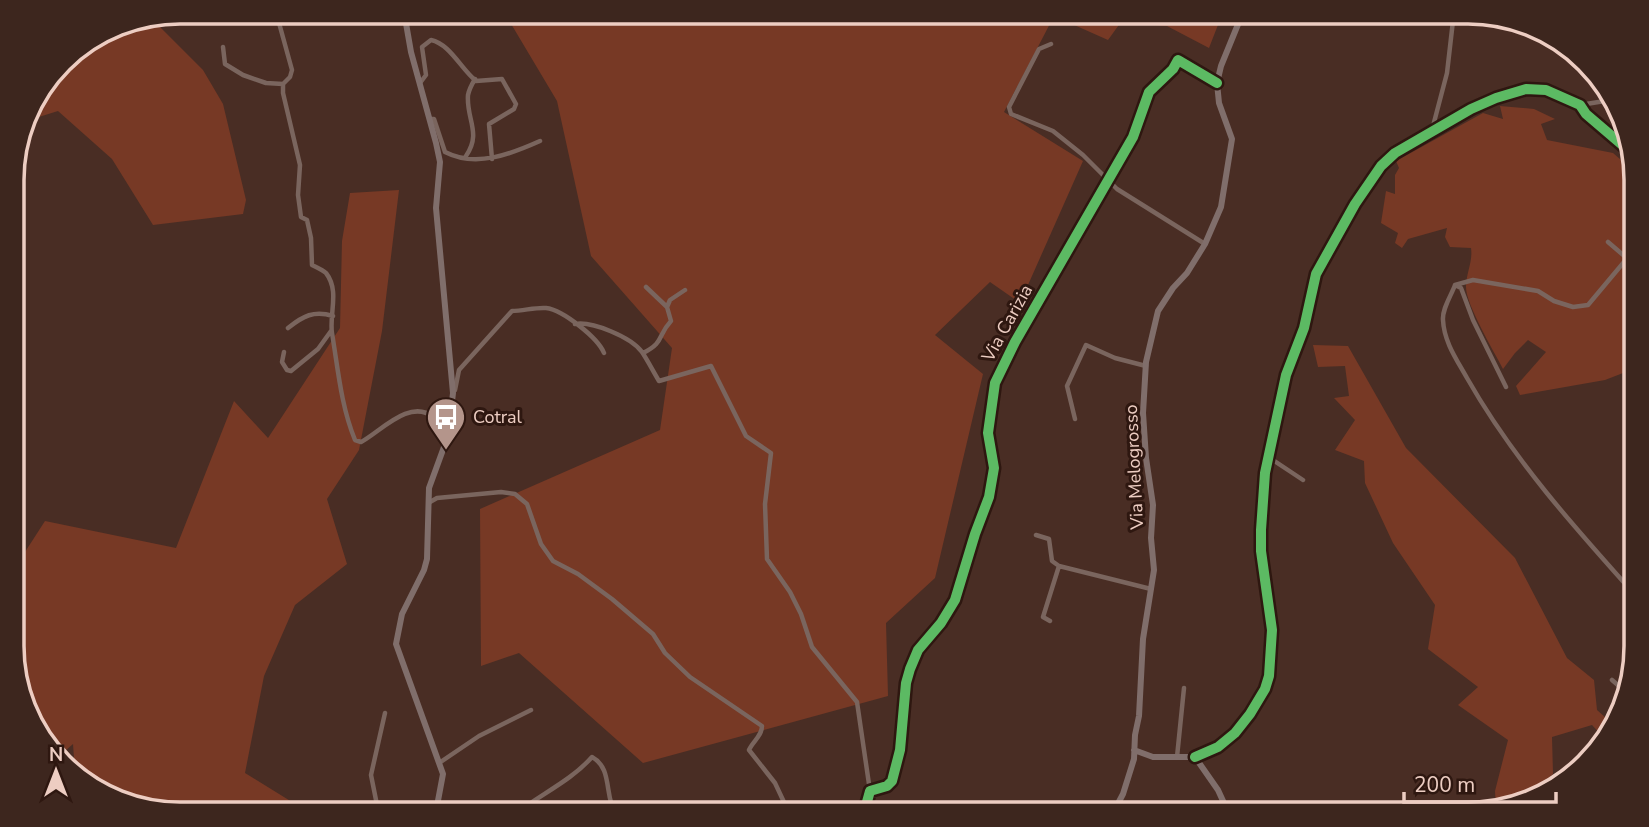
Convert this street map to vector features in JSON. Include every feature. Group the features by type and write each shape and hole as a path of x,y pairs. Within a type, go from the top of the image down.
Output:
{"street":[{"path":"223,47 222,59 229,67 266,83 283,84 290,77 292,70 279,24"},
{"path":"406,24 440,162 436,208 453,393"},
{"name":"Via Melogrosso","path":"1118,802 1134,760 1143,639 1154,570 1153,505 1143,413 1146,366 1158,311 1205,244 1221,207 1231,138 1219,103 1217,83 1237,24"},
{"path":"1432,130 1447,73 1453,24"},
{"path":"420,83 426,75 422,47 430,40 440,43 466,73 475,79 502,79 516,104 514,109 489,124 492,159"},
{"path":"1051,44 1039,49 1009,107 1011,114 1053,131 1083,155 1107,181 1145,208 1205,244"},
{"name":"Via Carizia","path":"870,791 887,786 892,781 900,750 910,668 918,650 941,623 955,600 989,497 994,468 988,433 995,383 1015,342 1133,138 1149,92 1173,69 1178,60 1217,83"},
{"path":"466,157 475,132 469,114 468,93 475,79"},
{"path":"283,84 300,165 298,195 301,217 307,220 312,264 326,274 332,289 332,331 344,410 355,440 361,442 390,422 417,412 432,416 448,436"},
{"path":"1134,750 1153,757 1195,757 1218,747 1236,733 1262,696 1269,676 1272,630 1261,530 1265,472 1286,375 1304,328 1316,274 1355,204 1381,166 1395,153 1432,130 1496,98 1526,89 1546,90 1580,105 1586,114 1620,143"},
{"path":"1580,105 1603,101"},
{"path":"430,119 434,119 445,152 453,156 492,159 509,155 540,141"},
{"path":"1608,242 1624,256"},
{"path":"1455,285 1473,280 1538,291 1553,302 1573,307 1588,305 1624,262"},
{"path":"1455,285 1461,288 1473,320 1506,387"},
{"path":"1455,285 1442,316 1448,345 1485,409 1532,476 1624,582"},
{"path":"643,353 655,347 671,321 667,307 646,287"},
{"path":"667,307 670,300 685,290"},
{"path":"438,802 443,778 439,763 396,644 402,614 427,559 429,488 448,436 453,393 459,370 512,311 545,308 556,311 601,344 604,353"},
{"path":"288,328 305,316 315,313 333,316"},
{"path":"575,324 583,323 603,329 640,349 659,381 710,366 746,436 771,453 765,504 766,559 790,592 812,647 857,702 870,791 867,802"},
{"path":"284,352 282,362 287,370 291,371 318,349 332,331"},
{"path":"1075,419 1067,386 1086,345 1115,358 1146,366"},
{"path":"1270,458 1303,480"},
{"path":"427,505 430,506 431,500 435,498 501,492 515,494 525,502 541,544 553,561 578,574 614,600 653,635 665,653 690,677 762,726 760,735 749,750 775,783 784,802"},
{"path":"1036,536 1049,539 1052,561 1059,566 1152,589"},
{"path":"1050,621 1043,617 1059,566"},
{"path":"1612,680 1619,686"},
{"path":"1177,758 1184,688"},
{"path":"439,763 470,741 531,710"},
{"path":"376,802 371,775 385,713"},
{"path":"532,802 579,771 592,757 597,759 606,773 610,802"},
{"path":"1195,757 1219,790 1224,802"}],"shaded area":[{"path":"511,24 1050,24 1004,112 1083,161 1020,303 990,282 935,335 983,374 935,578 886,623 888,696 643,763 519,653 481,666 480,509 660,430 672,348 591,256 557,101"},
{"path":"1072,24 1120,24 1108,40"},
{"path":"1144,24 1218,24 1209,48 1167,26"},
{"path":"159,26 203,70 223,104 246,200 243,214 153,225 112,159 58,111 38,117 57,85 85,57 102,45 130,33"},
{"path":"1500,106 1534,109 1555,119 1541,124 1547,140 1613,153 1623,162 1624,373 1605,380 1520,395 1516,386 1546,352 1528,340 1503,369 1467,295 1471,248 1450,247 1445,237 1447,228 1408,239 1402,248 1395,243 1398,233 1381,223 1386,191 1395,194 1395,175 1399,168 1396,161 1483,113 1503,119"},
{"path":"399,190 382,331 359,450 327,499 347,564 295,605 264,676 245,773 292,802 170,802 130,794 91,774 91,736 53,736 36,706 24,647 24,553 45,521 176,548 234,401 268,438 340,328 342,241 350,193"},
{"path":"1313,345 1348,346 1406,448 1515,558 1567,658 1594,680 1597,710 1607,718 1599,732 1592,725 1552,737 1553,774 1538,786 1496,800 1495,791 1508,740 1458,705 1478,687 1428,649 1435,605 1393,543 1365,483 1364,461 1335,450 1355,420 1334,398 1349,396 1345,366 1318,367"}],"cycle path":[{"path":"867,802 870,791 887,786 892,781 900,750 906,683 910,669 918,650 941,623 955,600 989,497 994,468 988,433 995,383 1015,342 1133,137 1149,92 1173,69 1178,60 1217,83"},
{"path":"1195,757 1218,747 1235,733 1265,689 1269,676 1272,630 1261,551 1261,530 1265,473 1286,375 1304,328 1316,274 1355,204 1381,166 1395,153 1471,109 1526,89 1546,90 1580,105 1586,114 1620,143"}],"place":[{"name":"Cotral","path":"446,451"}]}
